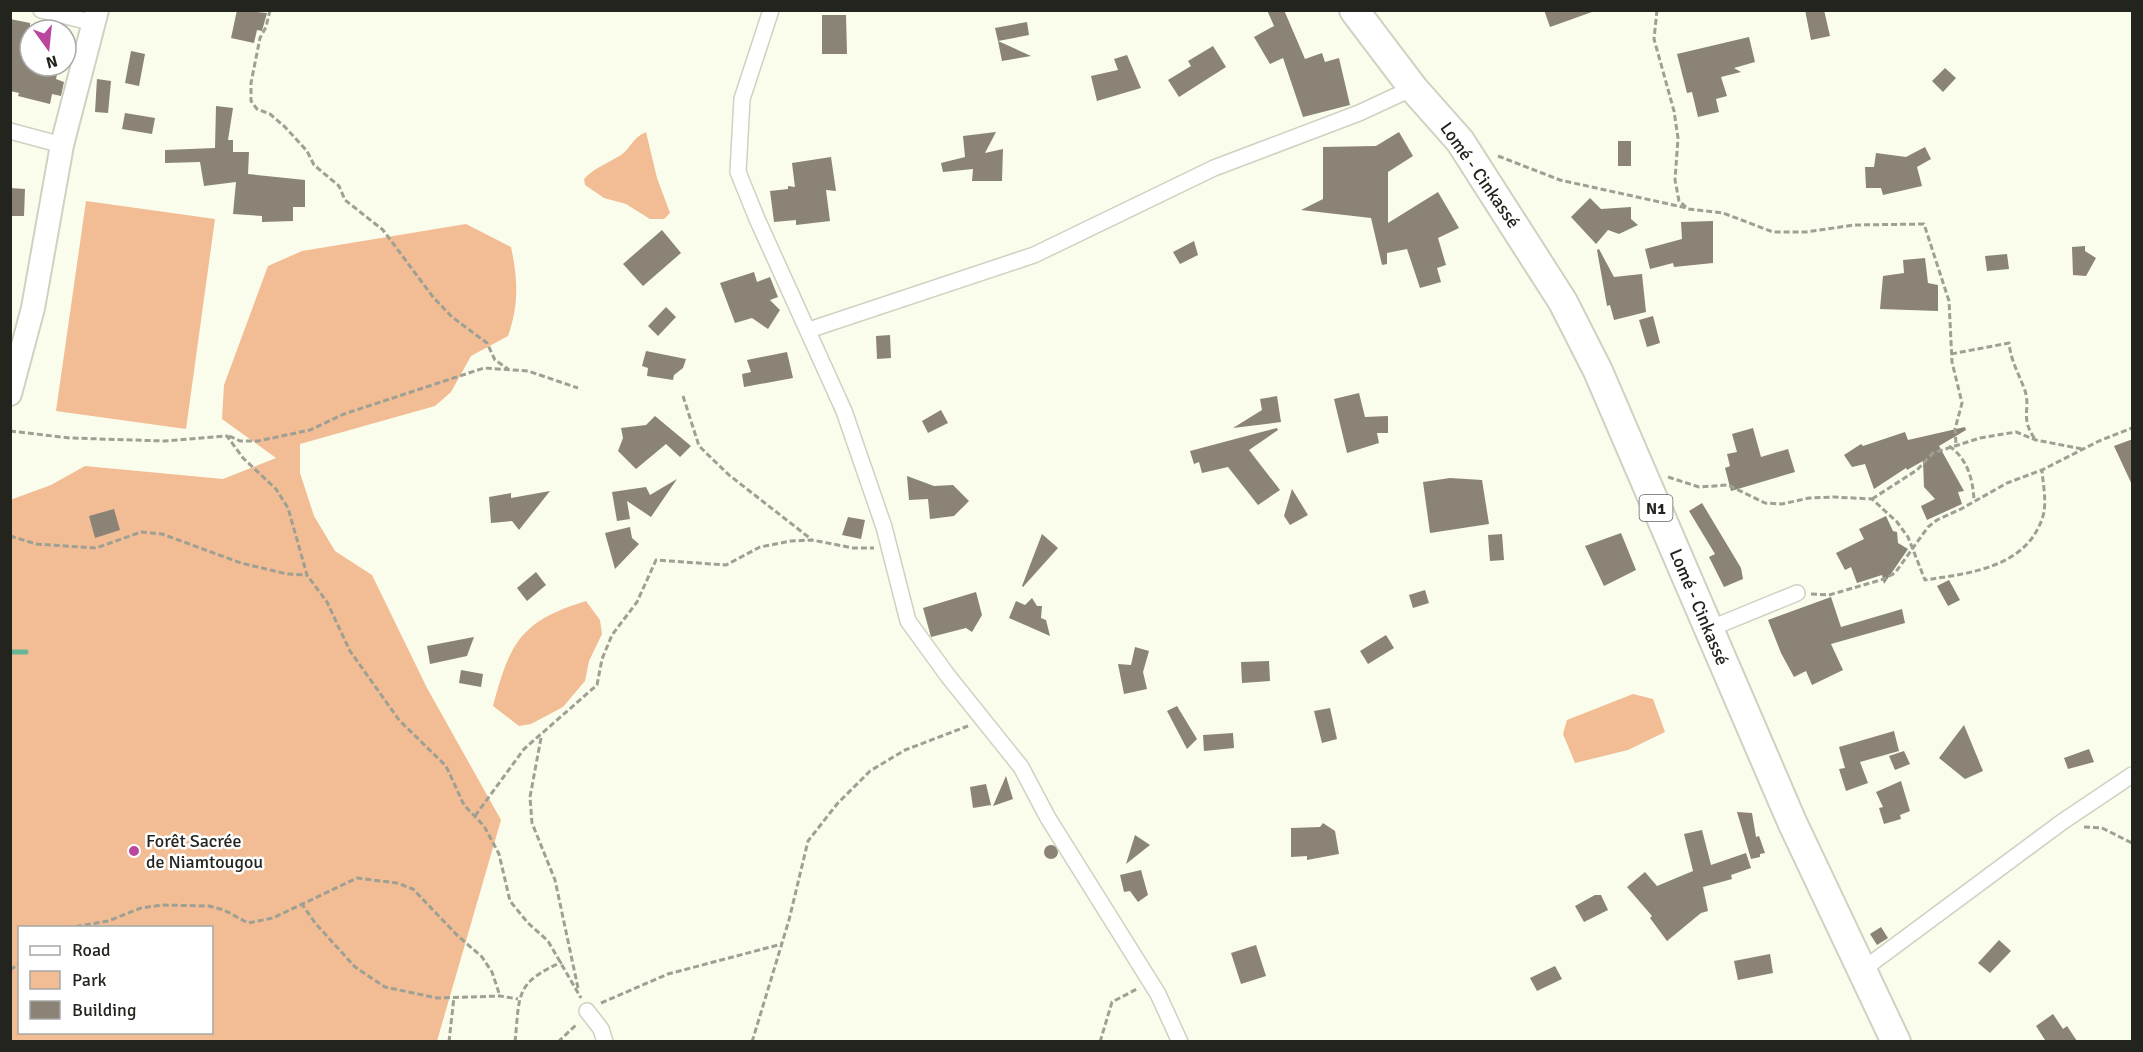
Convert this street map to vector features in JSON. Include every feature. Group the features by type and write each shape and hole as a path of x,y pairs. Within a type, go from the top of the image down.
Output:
{"highway":[{"name":"Lomé - Cinkassé","path":"1354,10 1413,88 1460,141 1563,302 1598,371 1792,822 1896,1041"}],"main road":[{"path":"10,394 33,308 62,145 95,17"}],"street":[{"path":"41,10 95,17"},
{"path":"771,10 742,99 738,172 844,411 890,548 908,621 1021,767 1048,818 1152,984 1180,1041"},
{"path":"809,330 1034,255 1214,168 1359,113 1413,88"},
{"path":"10,131 62,145"},
{"path":"1709,629 1797,593"},
{"path":"1861,971 2062,822 2133,775"},
{"path":"587,1011 601,1029 605,1041"}],"path":[{"path":"270,10 260,38 251,83 251,101 257,109 270,114 285,127 307,151 314,165 339,186 345,200 383,230 433,297 452,317 486,343 495,360 508,369"},
{"path":"1657,10 1654,39 1674,111 1678,138 1675,180 1679,201 1688,208"},
{"path":"1460,141 1560,180 1688,208 1723,213 1773,232 1806,232 1854,225 1924,224 1948,301 1951,354 1962,403 1955,429 1956,444"},
{"path":"1951,354 2009,343 2011,362 2026,397 2027,427 2036,440"},
{"path":"10,431 70,438 164,441 227,436 240,441 258,441 310,430 344,414 484,368 508,369 546,376 569,387 578,388"},
{"path":"683,396 699,446 729,475 812,540"},
{"path":"1797,593 1829,595 1872,584 1895,573 1928,527 2007,483 2042,470 2133,428"},
{"path":"1664,475 1699,487 1728,485 1765,503 1782,504 1826,497 1872,499 1917,470 1933,453 1956,444 2016,432 2036,440 2084,449"},
{"path":"227,436 243,458 276,489 288,508 307,575 327,602 350,651 380,696 413,736 446,766 464,805 484,826 499,854 510,901 528,923 548,941 579,992 587,1011"},
{"path":"1949,446 1956,450 1970,471 1974,501"},
{"path":"1872,499 1897,522 1908,537 1911,550 1925,580 1967,574 2009,560 2033,538 2043,515 2042,470"},
{"path":"10,536 36,544 96,548 141,532 162,534 241,563 267,570 307,575"},
{"path":"475,816 524,749 597,685 602,658 612,635 637,602 656,560 726,565 760,547 812,540 853,548 890,548"},
{"path":"752,1041 782,944 808,841 837,804 870,771 905,750 945,733 984,721"},
{"path":"541,736 530,796 532,823 555,880 579,992"},
{"path":"2062,822 2102,828 2133,843"},
{"path":"74,926 108,921 141,908 171,905 224,910 248,923 273,918 357,878 383,879 413,889 457,935 482,957 492,972 500,996"},
{"path":"301,903 316,924 367,977 385,987 438,998 500,996 518,999"},
{"path":"558,1041 577,1025 587,1011 633,988 668,974 782,944"},
{"path":"516,1041 518,999 528,983 543,970 562,962"},
{"path":"1100,1041 1112,1002 1152,984"},
{"path":"448,1041 453,997"}],"green space":[{"path":"646,132 657,178 670,213 664,219 650,219 626,204 604,198 585,185 584,179 588,175 621,155"},
{"path":"86,201 215,219 186,429 56,411"},
{"path":"466,224 511,247 516,281 516,303 508,336 471,356 451,392 435,406 300,444 300,473 314,516 335,551 372,575 427,688 501,820 437,1041 11,1041 10,500 51,485 85,466 223,479 276,458 222,419 224,385 268,266 302,251"},
{"path":"586,601 600,620 602,634 589,661 585,681 563,707 531,724 519,726 493,706 513,650 532,626 546,617"},
{"path":"1633,694 1653,699 1665,732 1628,750 1575,763 1563,734 1567,720"}],"building":[{"path":"237,10 267,13 262,31 257,30 254,43 231,38"},
{"path":"1267,10 1284,10 1305,59 1322,53 1325,62 1339,58 1350,105 1303,117 1283,58 1270,64 1254,37 1274,26"},
{"path":"1544,10 1592,10 1592,12 1550,27"},
{"path":"1805,10 1824,10 1830,36 1811,40"},
{"path":"822,15 846,15 847,54 822,54"},
{"path":"10,19 18,21 18,78 56,78 64,82 61,96 52,94 50,104 18,96 19,93 10,91"},
{"path":"1027,22 1029,35 998,41 995,28"},
{"path":"1749,37 1755,62 1734,68 1741,72 1721,77 1727,96 1716,99 1719,112 1698,117 1692,92 1687,93 1677,54"},
{"path":"998,41 1031,56 1002,61"},
{"path":"1213,46 1226,67 1179,97 1168,80 1191,66 1188,61"},
{"path":"131,51 145,54 139,86 125,83"},
{"path":"1127,55 1141,88 1097,101 1091,76 1118,70 1114,59"},
{"path":"1945,68 1956,78 1943,92 1932,81"},
{"path":"97,79 111,81 108,113 95,112"},
{"path":"216,106 233,108 228,140 233,140 233,152 249,152 248,174 305,180 305,207 293,207 293,221 262,222 262,216 233,214 236,182 204,186 200,162 165,163 165,150 215,148"},
{"path":"125,113 155,118 152,134 122,129"},
{"path":"996,132 985,153 1003,149 1002,181 972,181 973,169 943,172 941,163 965,157 963,136"},
{"path":"1399,132 1413,156 1388,172 1388,223 1438,192 1459,228 1438,238 1446,265 1437,268 1441,282 1420,288 1407,249 1387,253 1387,264 1382,265 1371,218 1301,210 1323,199 1323,147 1376,146"},
{"path":"1618,141 1631,141 1631,166 1618,166"},
{"path":"1925,147 1931,159 1917,167 1922,186 1883,195 1881,188 1866,188 1865,167 1874,167 1876,153 1906,157"},
{"path":"831,157 836,191 826,190 830,221 796,225 796,220 774,222 770,191 788,189 788,186 795,187 792,163"},
{"path":"10,188 25,189 24,216 10,216"},
{"path":"1590,198 1601,209 1631,207 1631,219 1638,225 1619,234 1608,230 1596,244 1571,217"},
{"path":"1713,221 1713,263 1674,267 1673,263 1650,269 1645,249 1682,239 1681,222"},
{"path":"662,230 681,253 643,286 623,264"},
{"path":"1194,241 1198,255 1180,264 1173,252"},
{"path":"2085,246 2085,251 2096,258 2086,276 2073,275 2072,247"},
{"path":"1599,249 1614,277 1642,274 1646,312 1614,320 1610,305 1607,306 1597,250"},
{"path":"2007,254 2009,269 1987,271 1985,256"},
{"path":"1925,258 1928,283 1938,285 1938,311 1880,309 1883,276 1904,273 1903,260"},
{"path":"754,272 757,282 770,277 778,297 770,300 780,310 768,329 752,318 735,323 720,283"},
{"path":"666,307 676,317 658,336 648,326"},
{"path":"1653,316 1660,343 1647,347 1639,320"},
{"path":"890,335 891,358 877,359 876,336"},
{"path":"646,351 686,359 683,368 674,375 673,380 647,376 648,368 642,366"},
{"path":"787,352 793,378 744,387 742,374 751,372 747,360"},
{"path":"1359,393 1365,417 1388,416 1388,433 1377,433 1379,443 1347,453 1334,399"},
{"path":"1277,396 1281,422 1233,428 1262,410 1260,399"},
{"path":"941,410 948,423 928,433 922,421"},
{"path":"655,416 691,446 680,457 666,444 636,469 618,451 623,438 621,428 646,425"},
{"path":"1965,427 1966,430 1939,446 1964,491 1958,492 1962,504 1927,520 1921,506 1935,499 1924,487 1923,461 1907,470 1906,468 1874,489 1865,464 1852,467 1844,455 1861,444 1863,446 1905,432 1908,440"},
{"path":"1277,428 1278,430 1249,450 1280,490 1258,505 1228,467 1202,473 1199,462 1194,464 1190,451"},
{"path":"1753,428 1761,457 1788,449 1795,472 1731,491 1725,468 1730,466 1727,454 1737,452 1732,434"},
{"path":"2133,439 2133,487 2114,446"},
{"path":"907,476 934,486 953,485 969,501 954,516 930,519 928,499 909,500"},
{"path":"1450,478 1482,480 1489,524 1430,533 1423,482"},
{"path":"677,479 651,517 627,501 630,519 617,521 612,492 646,487 650,495"},
{"path":"1292,489 1308,515 1290,525 1284,516"},
{"path":"550,491 519,530 512,521 491,523 489,497 511,493 511,498"},
{"path":"1702,503 1741,568 1743,579 1724,587 1709,557 1715,554 1689,511"},
{"path":"114,509 120,530 95,538 89,516"},
{"path":"1886,516 1893,531 1897,532 1898,543 1908,549 1884,584 1882,575 1857,583 1851,567 1845,570 1836,553 1864,539 1859,529"},
{"path":"848,517 865,520 861,539 842,535"},
{"path":"630,527 632,538 639,544 615,569 605,533"},
{"path":"1621,533 1636,570 1604,586 1585,546"},
{"path":"1042,534 1058,548 1023,587 1022,586"},
{"path":"1502,534 1504,560 1490,561 1488,535"},
{"path":"536,572 546,585 527,601 517,588"},
{"path":"1949,580 1960,600 1948,606 1937,586"},
{"path":"1425,590 1429,603 1413,608 1409,595"},
{"path":"976,592 982,615 972,632 966,628 931,637 923,608"},
{"path":"1831,597 1841,627 1902,609 1905,623 1831,644 1843,670 1812,685 1806,671 1794,677 1781,653 1768,620"},
{"path":"1032,598 1037,606 1042,606 1041,618 1046,620 1050,636 1009,618 1016,601 1025,605"},
{"path":"1386,635 1394,648 1368,664 1360,651"},
{"path":"474,637 467,656 430,664 427,646"},
{"path":"1135,647 1149,651 1143,672 1147,689 1124,694 1118,664 1131,665"},
{"path":"1269,661 1270,681 1242,683 1241,662"},
{"path":"461,670 483,674 481,687 459,683"},
{"path":"1177,706 1197,739 1187,749 1167,711"},
{"path":"1330,708 1337,739 1322,743 1314,711"},
{"path":"1964,725 1983,771 1965,779 1939,758"},
{"path":"1894,731 1899,751 1860,762 1868,783 1846,791 1839,769 1845,768 1839,747"},
{"path":"1233,733 1234,748 1204,751 1203,735"},
{"path":"2089,749 2094,762 2068,769 2064,758"},
{"path":"1904,751 1910,764 1895,770 1889,756"},
{"path":"1006,776 1013,799 993,806"},
{"path":"1901,781 1910,811 1900,815 1901,819 1884,824 1879,808 1883,807 1876,792"},
{"path":"986,784 991,805 973,808 970,787"},
{"path":"1737,812 1752,813 1756,837 1759,836 1765,853 1760,854 1760,857 1751,859"},
{"path":"1323,823 1335,831 1339,854 1307,860 1307,856 1291,857 1291,828 1320,827"},
{"path":"1702,830 1711,865 1746,853 1751,868 1731,875 1732,879 1703,887 1708,911 1701,913 1667,941 1650,918 1652,916 1627,887 1645,872 1657,886 1693,871 1684,834"},
{"path":"1135,835 1150,845 1126,864"},
{"path":"1051,845 1056,847 1058,852 1056,857 1051,859 1046,857 1044,852 1046,847"},
{"path":"1141,870 1148,895 1138,902 1130,891 1124,892 1120,875"},
{"path":"1595,895 1601,895 1608,910 1584,922 1575,906"},
{"path":"1881,927 1888,938 1877,945 1870,934"},
{"path":"1999,940 2011,951 1990,973 1978,963"},
{"path":"1256,945 1266,976 1241,984 1231,953"},
{"path":"1770,954 1773,973 1738,980 1734,961"},
{"path":"1555,966 1562,979 1537,991 1530,978"},
{"path":"2053,1014 2063,1029 2067,1026 2077,1041 2042,1041 2045,1040 2036,1026"}],"waterway":[{"path":"10,652 26,652"}],"place":[{"name":"Forêt Sacrée de Niamtougou","path":"134,851"}]}
